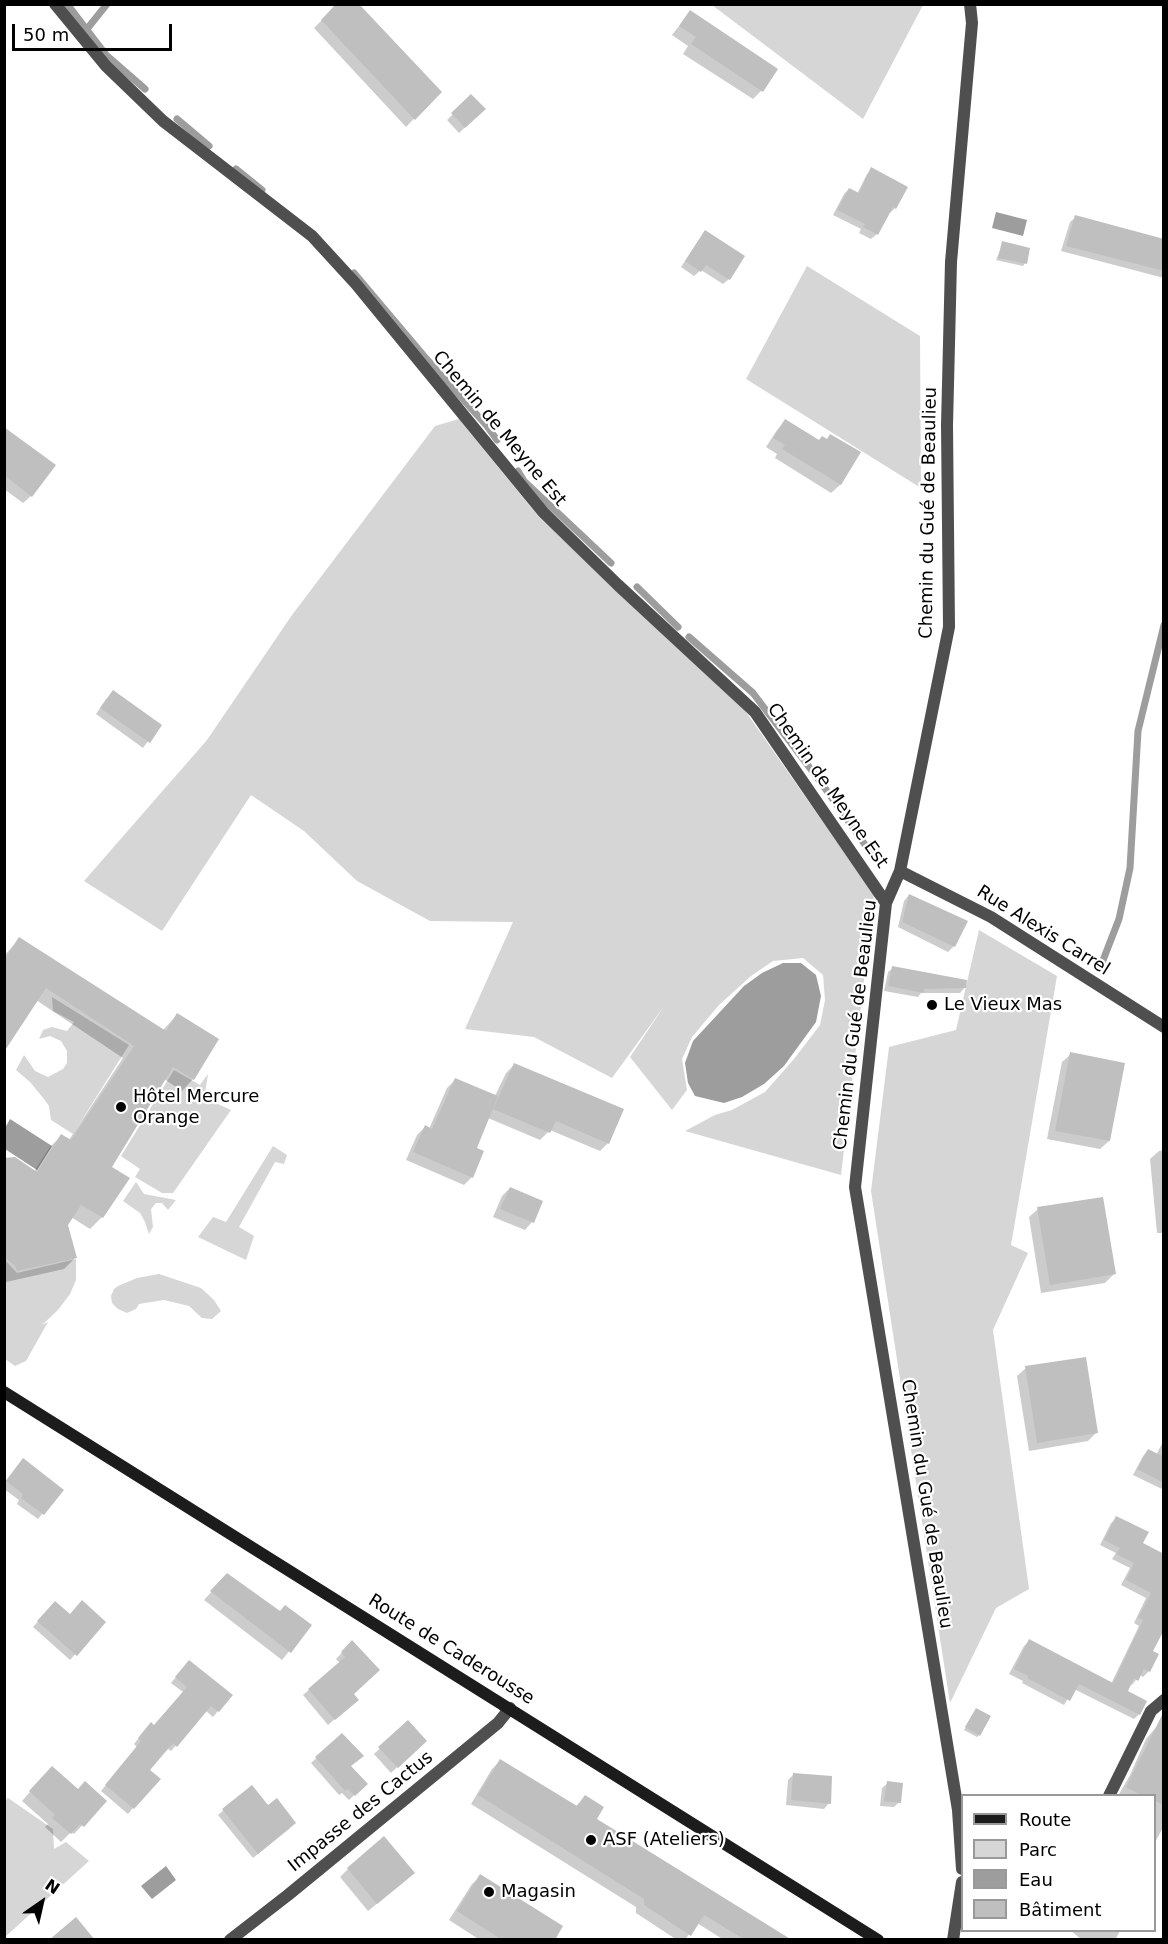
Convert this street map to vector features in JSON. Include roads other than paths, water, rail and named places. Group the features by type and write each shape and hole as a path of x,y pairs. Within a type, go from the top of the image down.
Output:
{"main road":[{"name":"Route de Caderousse","path":"4,1392 878,1940"}],"street":[{"name":"Chemin de Meyne Est","path":"55,4 106,66 163,122 312,236 356,284 543,512 755,712 886,903"},
{"name":"Chemin du Gué de Beaulieu","path":"961,1830 960,1810 855,1187 886,903 900,871 949,627 947,425 951,262 972,23 970,4"},
{"name":"Rue Alexis Carrel","path":"900,871 991,917 1164,1027"},
{"path":"1110,1794 1151,1711 1164,1700"},
{"name":"Impasse des Cactus","path":"230,1940 498,1723 510,1708"},
{"path":"952,1940 961,1893"}],"water":[{"path":"996,212 1027,220 1023,236 992,228"},
{"path":"783,963 801,963 816,975 821,996 816,1022 784,1066 764,1084 742,1097 724,1103 695,1096 688,1083 685,1063 693,1041 744,986 762,973"},
{"path":"10,1119 52,1146 37,1170 5,1149 5,1128"},
{"path":"166,1866 176,1880 152,1899 141,1886"}],"waterway":[{"path":"67,4 106,55 145,89"},
{"path":"87,29 107,4"},
{"path":"177,119 209,146"},
{"path":"236,169 262,190"},
{"path":"354,273 497,440"},
{"path":"518,471 524,481 611,563"},
{"path":"637,587 678,627"},
{"path":"1100,968 1119,919 1130,868 1138,731 1164,625"},
{"path":"689,637 753,693 873,856"}],"place":[{"name":"Le Vieux Mas","path":"932,1005"},
{"name":"Hôtel Mercure Orange","path":"121,1107"},
{"name":"ASF (Ateliers)","path":"591,1840"},
{"name":"Magasin","path":"489,1892"}]}
